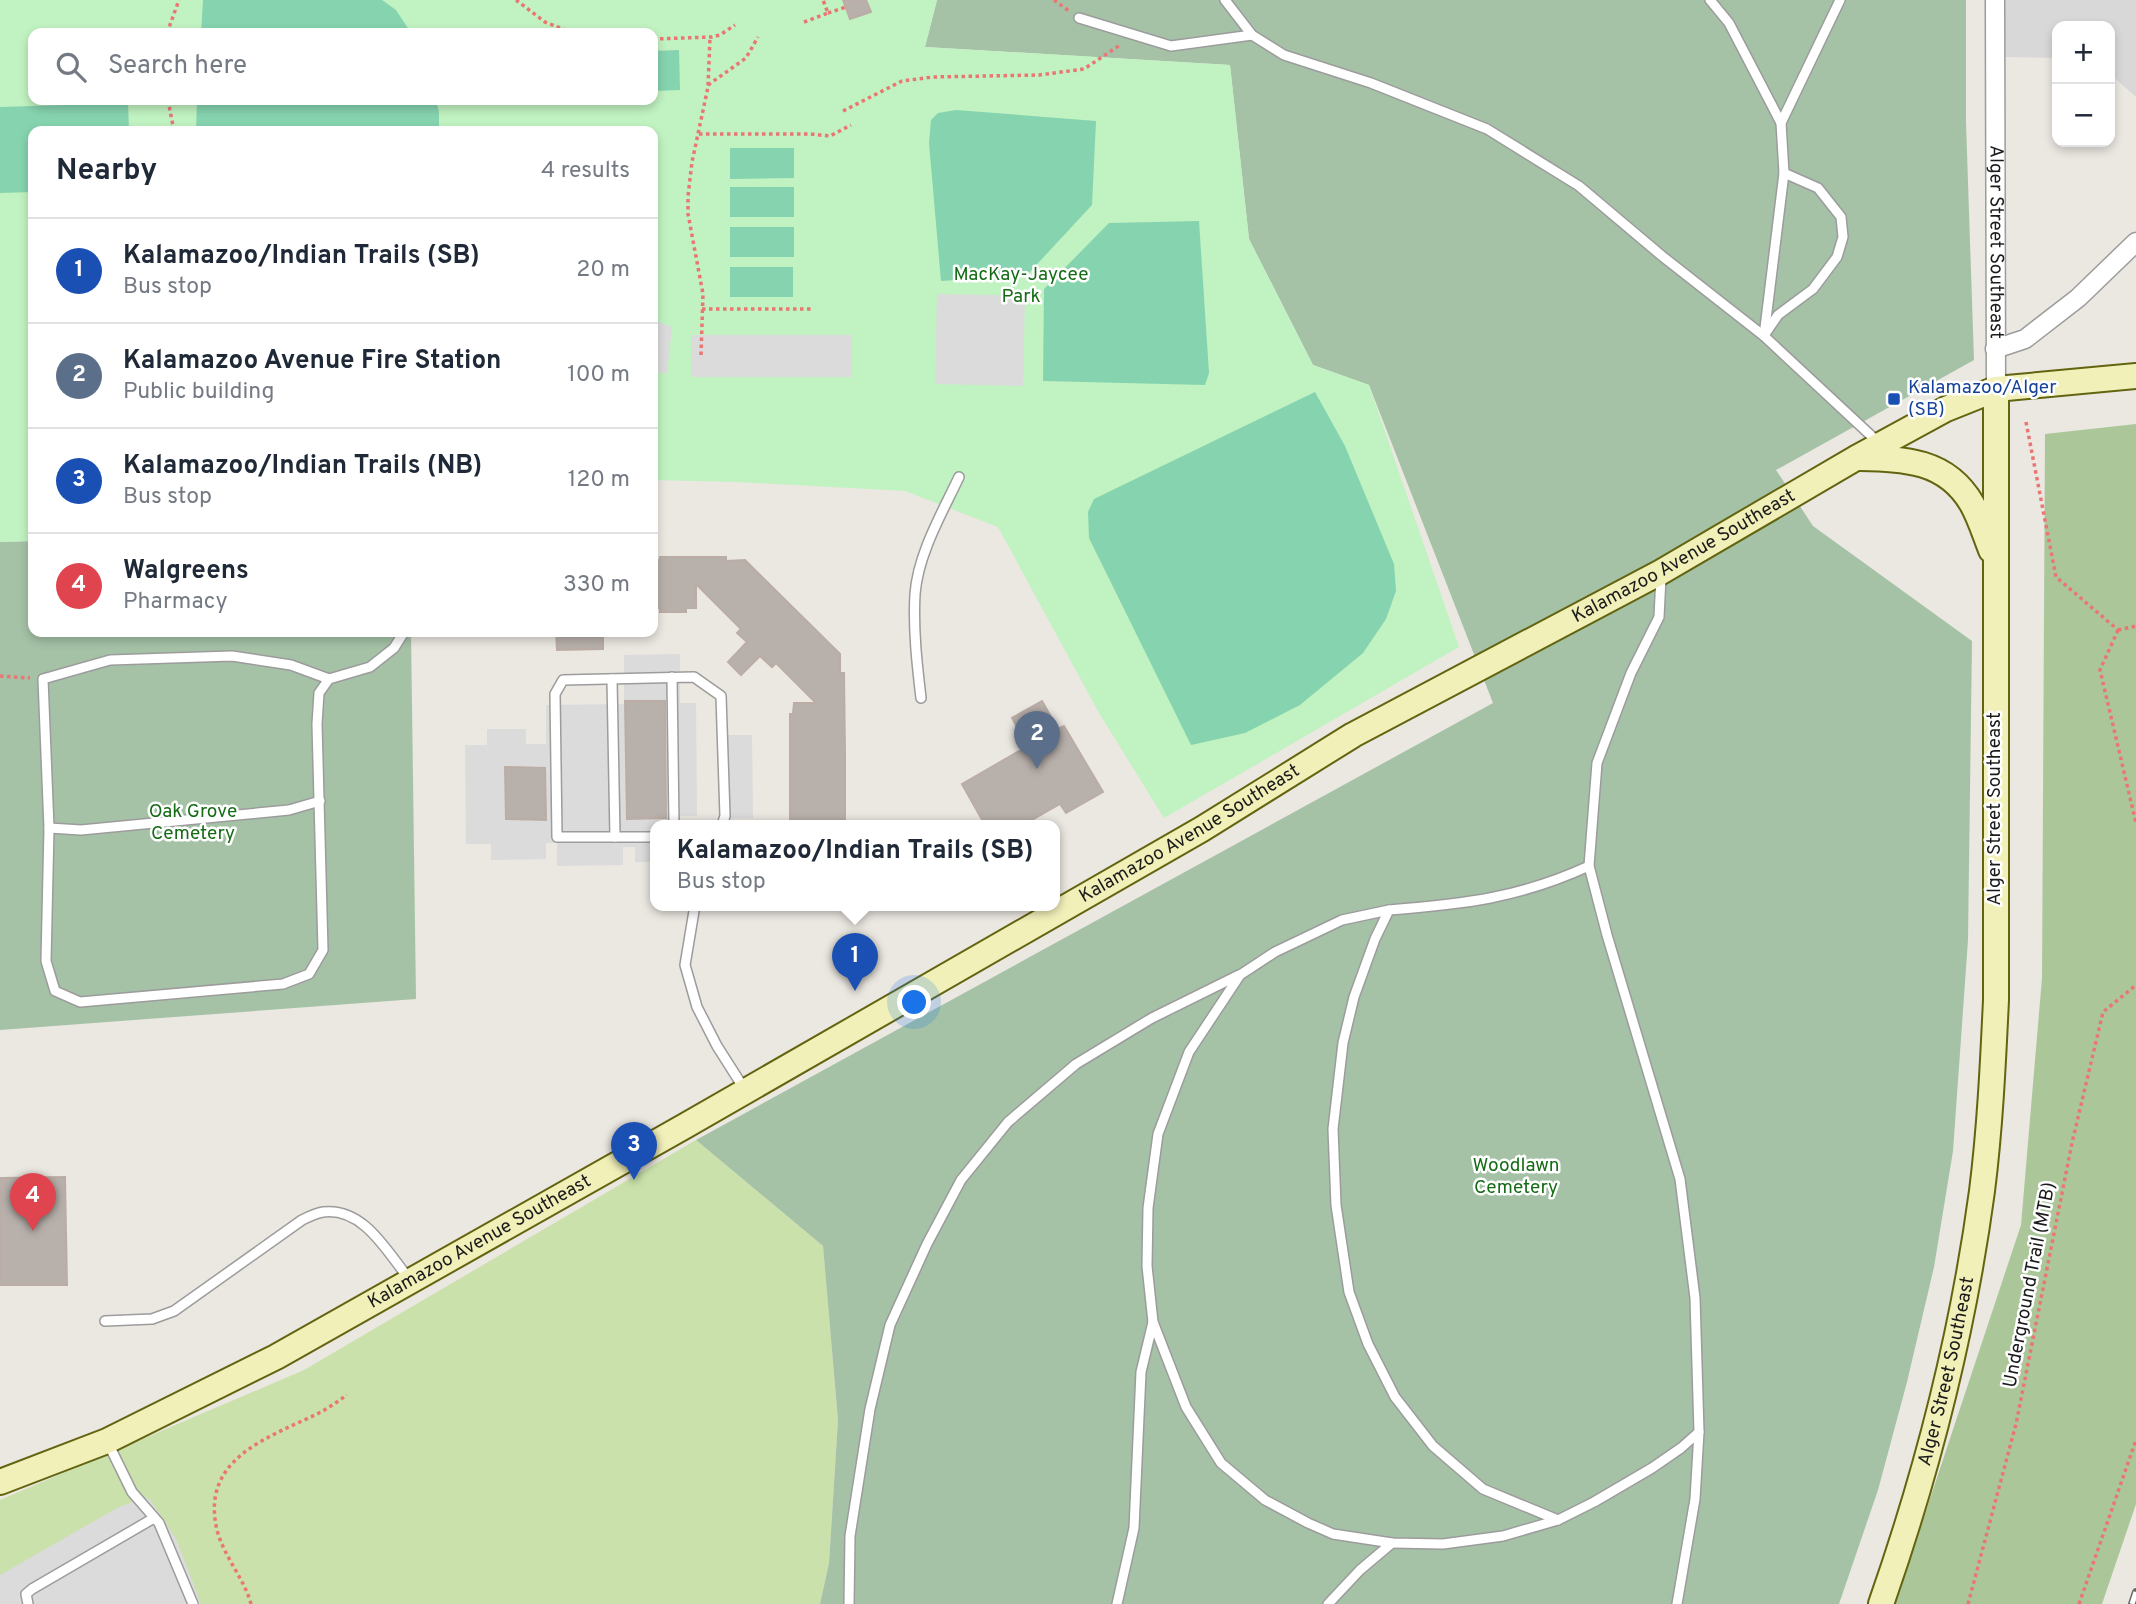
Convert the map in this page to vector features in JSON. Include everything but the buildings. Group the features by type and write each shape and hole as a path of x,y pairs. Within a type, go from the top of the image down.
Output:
{"main road":[{"name":"Kalamazoo Avenue Southeast","path":"1060,911 1202,829 1353,735 1661,572 1856,458 1946,409 1996,390 2136,376"},
{"name":"Alger Street Southeast","path":"1881,1604 1906,1531 1944,1393 1963,1307 1982,1190 1992,1084 1996,1000 1996,390"},
{"path":"1856,458 1902,459 1920,463 1948,478 1961,489 1972,505 1996,561"},
{"name":"Kalamazoo Avenue Southeast","path":"0,1482 107,1441 276,1357 1059,911"}],"street":[{"name":"Alger Street Southeast","path":"1995,0 1996,390"},
{"path":"1995,349 2025,339 2078,298 2136,242"}],"lane":[{"path":"1225,0 1252,35 1284,55 1371,83 1487,130 1579,186 1764,336 1881,444"},
{"path":"1710,0 1729,23 1781,123 1784,173 1764,336"},
{"path":"1781,123 1840,0"},
{"path":"1079,18 1171,46 1252,35"},
{"path":"1764,336 1778,315 1813,289 1837,257 1843,237 1840,217 1818,188 1784,173"},
{"path":"921,698 916,650 915,593 926,550 959,477"},
{"path":"1661,572 1658,617 1631,673 1598,763 1589,866 1680,1179 1695,1298 1699,1432 1695,1499 1677,1604"},
{"path":"329,680 290,665 233,656 110,660 43,679 49,828 46,961 55,991 80,1002 283,984 309,974 323,950 317,724 320,693 329,680 370,667 394,648 401,637"},
{"path":"672,677 674,820"},
{"path":"650,837 557,837 555,694 563,680 694,677 721,696 724,820"},
{"path":"612,679 615,837"},
{"path":"49,828 81,830 289,810 320,801"},
{"path":"849,1604 850,1536 870,1409 890,1325 927,1244 961,1180 1008,1122 1076,1064 1152,1018 1240,975 1275,952 1342,920 1389,910 1457,905 1515,894 1589,866"},
{"path":"1389,910 1375,939 1354,997 1343,1043 1333,1129 1336,1205 1349,1292 1368,1344 1395,1397 1433,1446 1483,1489 1558,1520"},
{"path":"694,911 685,965 697,1007 746,1091"},
{"path":"1240,975 1189,1052 1158,1134 1148,1208 1147,1266 1153,1322 1186,1407 1221,1463 1265,1500 1333,1534 1392,1544 1443,1544 1503,1536 1558,1520 1652,1468 1699,1432"},
{"path":"105,1321 152,1319 174,1311 302,1220 321,1212 347,1213 368,1227 411,1281"},
{"path":"1117,1604 1135,1528 1141,1372 1153,1322"},
{"path":"107,1441 132,1492 159,1523 192,1604"},
{"path":"28,1604 26,1594 32,1589 154,1518"},
{"path":"1328,1604 1360,1570 1392,1544"}],"path":[{"path":"169,28 179,0"},
{"path":"516,0 545,22 560,28"},
{"path":"823,0 828,13"},
{"path":"1054,0 1079,18"},
{"path":"803,22 846,7"},
{"path":"658,39 710,37 720,35 735,25"},
{"path":"843,111 902,81 933,77 1038,75 1084,69 1133,36"},
{"path":"701,355 702,287 688,214 688,196 708,85 710,37"},
{"path":"708,85 746,58 758,37"},
{"path":"169,105 173,126"},
{"path":"699,134 830,136 851,125"},
{"path":"702,309 813,309"},
{"path":"2026,422 2056,577 2118,630"},
{"path":"2118,630 2136,626"},
{"path":"2118,630 2099,670 2136,823"},
{"path":"0,676 43,679"},
{"name":"Underground Trail (MTB)","path":"1968,1604 2016,1424 2072,1143 2103,1012 2136,985"},
{"path":"251,1604 221,1543 215,1508 217,1485 240,1455 273,1435 323,1411 346,1395"},
{"path":"2079,1604 2136,1440"}],"shaded area":[{"path":"2002,0 2136,0 2136,97 2115,78 2115,21 2052,21 2052,58 2002,57"},
{"path":"937,294 1025,296 1023,386 935,384"},
{"path":"658,322 672,327 667,374 658,371"},
{"path":"691,335 852,335 851,377 691,377"},
{"path":"680,654 680,703 696,703 697,816 680,816 680,820 650,820 650,862 635,862 635,847 623,847 623,865 557,866 557,843 546,843 546,859 491,860 491,844 466,844 465,745 487,745 487,729 526,729 526,744 546,744 546,705 624,704 624,655"},
{"path":"728,735 752,735 753,818 729,818"},
{"path":"146,1497 176,1539 201,1604 0,1604 0,1575 117,1508"}],"green space":[{"name":"MacKay-Jaycee Park","path":"0,0 937,0 925,47 1230,65 1249,239 1313,365 1369,385 1459,647 1164,818 1099,713 998,527 905,491 658,480 658,126 28,126 28,541 0,542"},
{"path":"203,0 382,0 396,10 408,28 201,28"},
{"name":"Woodlawn Cemetery","path":"937,0 1966,0 1966,123 1974,360 1776,470 1813,526 1972,641 1968,940 1953,1151 1934,1267 1907,1382 1878,1490 1839,1604 820,1604 829,1563 838,1420 823,1246 696,1140 1493,703 1369,385 1313,365 1249,239 1230,65 925,47"},
{"path":"679,50 680,90 658,91 658,51"},
{"path":"128,105 129,126 28,126 28,192 0,193 0,107"},
{"path":"197,105 437,105 439,112 439,126 196,126"},
{"path":"956,110 1096,121 1092,205 1027,275 941,281 929,143 931,120 938,113"},
{"path":"730,148 794,148 794,178 730,179"},
{"path":"730,187 794,187 794,217 730,217"},
{"path":"1199,221 1209,373 1205,385 1043,381 1044,289 1109,223"},
{"path":"730,227 794,227 794,257 730,257"},
{"path":"730,267 793,267 793,297 730,297"},
{"path":"1315,392 1345,446 1394,564 1396,591 1386,619 1363,653 1300,705 1245,733 1191,745 1089,538 1088,512 1094,499"},
{"path":"2136,424 2136,1504 2102,1604 1895,1604 2021,1225 2042,978 2045,434"},
{"name":"Oak Grove Cemetery","path":"28,541 28,637 411,637 416,999 0,1030 0,542"},
{"path":"696,1140 823,1246 838,1420 829,1563 820,1604 0,1604 0,1500 304,1370"}],"railway":[{"path":"2132,1604 2136,1592"}],"place":[{"name":"Kalamazoo/Alger (SB)","path":"1894,399"},
{"name":"Kalamazoo Avenue Fire Station","path":"1037,769"},
{"name":"Kalamazoo/Indian Trails (SB)","path":"855,991"},
{"name":"Kalamazoo/Indian Trails (NB)","path":"634,1180"},
{"name":"Walgreens","path":"33,1231"}]}
